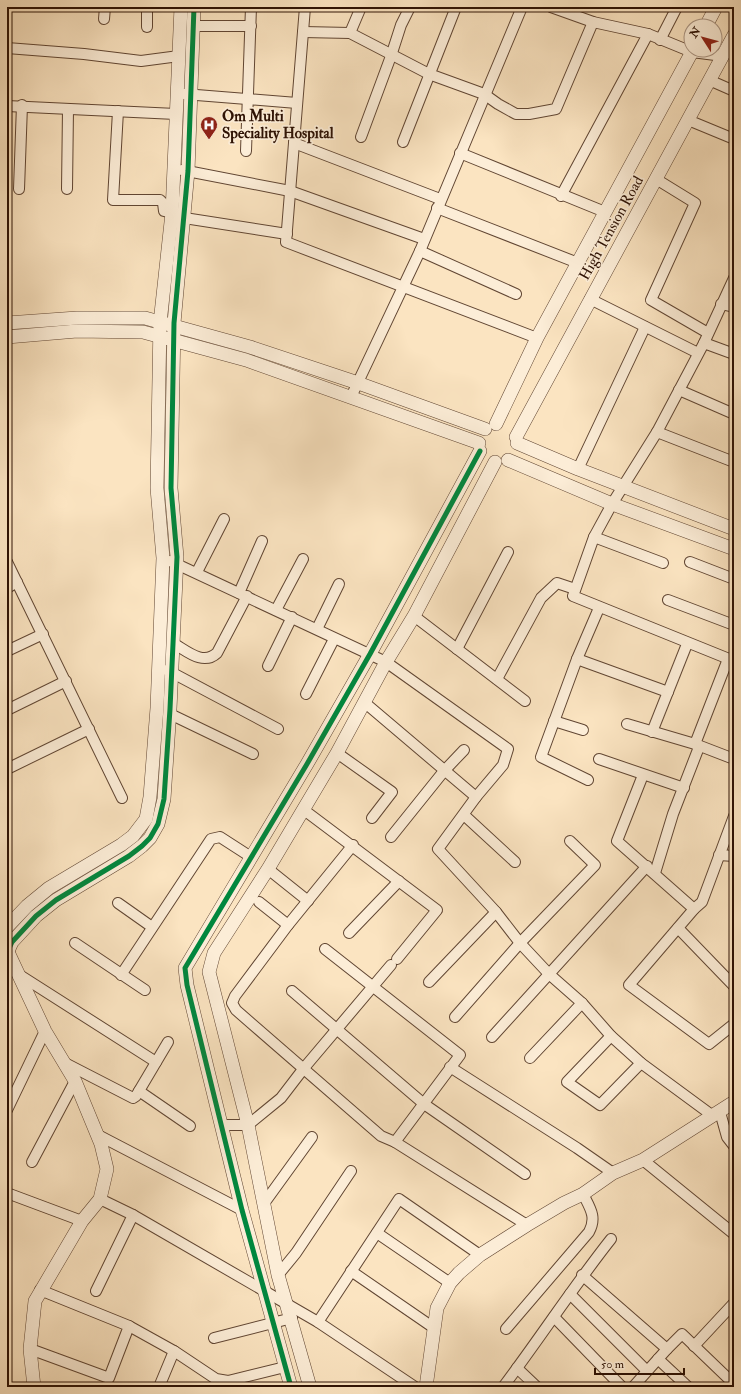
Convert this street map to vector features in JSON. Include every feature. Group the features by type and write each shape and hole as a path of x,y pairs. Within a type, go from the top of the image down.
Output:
{"street":[{"path":"104,19 105,7"},
{"path":"147,7 147,27"},
{"path":"34,1387 30,1349 35,1301 40,1290 82,1221 100,1199 107,1169 106,1160 98,1135 75,1081 45,1031 7,951 23,928 56,900 129,856 150,838 158,824 164,799 170,714 176,564 171,488 174,326 188,171 184,94 179,56 181,7"},
{"path":"7,927 27,906 49,888 121,845 133,836 146,819 150,797 159,666 163,558 157,488 160,323 172,214 176,114 184,94 194,7"},
{"path":"246,151 247,98 252,7"},
{"path":"305,7 286,242 537,338"},
{"path":"350,33 361,7"},
{"path":"361,137 392,56 400,25 410,7"},
{"path":"404,142 456,7"},
{"path":"351,397 420,251 438,204 522,7"},
{"path":"551,7 593,22 648,34 683,48"},
{"path":"660,40 677,7"},
{"path":"710,18 716,7"},
{"path":"303,32 350,33 429,74 484,94 516,114 529,114 556,108 593,22"},
{"path":"193,26 251,26"},
{"path":"562,196 648,34"},
{"name":"High Tension Road","path":"723,56 734,35"},
{"path":"7,48 141,61 179,56"},
{"name":"High Tension Road","path":"491,426 688,58"},
{"name":"High Tension Road","path":"517,440 590,299 722,58"},
{"path":"709,80 734,91"},
{"path":"184,94 297,103"},
{"path":"7,106 176,114"},
{"path":"19,189 22,106"},
{"path":"67,189 68,109"},
{"path":"118,111 113,200 160,200 163,203 164,211 184,218 287,234"},
{"path":"688,120 734,139"},
{"path":"294,143 578,263"},
{"path":"460,153 562,196 605,212"},
{"path":"175,168 290,191 424,239"},
{"path":"656,179 695,203 651,300 708,333"},
{"path":"420,251 516,294"},
{"path":"655,873 697,745 731,660 686,644 573,596 594,537 612,504 657,432 704,343 734,278"},
{"path":"590,299 698,353"},
{"path":"721,304 734,307"},
{"path":"7,323 77,318 145,318 250,347 491,426 508,427 517,440 578,469 734,529"},
{"path":"578,469 645,327"},
{"path":"7,337 77,331 143,332 246,360 351,397 479,447 489,460 501,461 734,549"},
{"path":"704,343 734,354"},
{"path":"679,390 734,414"},
{"path":"291,1387 274,1323 263,1291 242,1210 184,974 188,962 370,654 479,447 481,433 491,426"},
{"path":"657,432 734,462"},
{"path":"310,1387 292,1318 278,1275 248,1125 209,972 214,953 304,810 337,753 386,662 414,616 501,461 516,450 517,440"},
{"path":"197,572 224,519"},
{"path":"594,537 663,563"},
{"path":"173,643 204,660 211,658 216,653 243,595 262,541"},
{"path":"457,649 508,552"},
{"path":"163,558 197,572 317,629 334,639 386,662 508,749 503,765 476,797 438,849 496,912 520,942 549,974 582,1004 611,1036 641,1063 716,1114 727,1137 734,1146"},
{"path":"276,610 303,559"},
{"path":"7,562 122,798"},
{"path":"690,562 734,579"},
{"path":"7,588 17,582"},
{"path":"497,679 541,598 557,583 575,588"},
{"path":"317,629 339,584"},
{"path":"668,600 734,625"},
{"path":"588,780 541,757 577,660 599,608"},
{"path":"414,616 525,701"},
{"path":"268,666 292,617"},
{"path":"7,651 43,634"},
{"path":"306,694 334,639"},
{"path":"652,732 686,644"},
{"path":"577,660 668,692"},
{"path":"159,666 278,729"},
{"path":"7,710 66,681"},
{"path":"364,702 476,797"},
{"path":"170,714 253,754"},
{"path":"554,720 583,730"},
{"path":"627,724 697,745 734,759"},
{"path":"7,769 89,729"},
{"path":"391,837 444,771 464,750"},
{"path":"337,753 392,792 372,818"},
{"path":"599,759 684,788"},
{"path":"643,775 617,841 694,909"},
{"path":"221,1125 248,1125 280,1098 437,910 353,845 304,810"},
{"path":"464,815 515,862"},
{"path":"734,816 702,902 694,909 629,985 709,1044 734,1024"},
{"path":"274,818 292,828"},
{"path":"121,975 211,839 220,837 251,857"},
{"path":"455,1017 520,942 595,865 570,840"},
{"path":"353,845 288,926 235,996 232,1003 236,1010 381,1136 395,1142 528,1225"},
{"path":"720,855 734,856"},
{"path":"492,1037 647,866"},
{"path":"268,869 308,901"},
{"path":"349,933 399,881"},
{"path":"258,902 288,926"},
{"path":"118,903 152,927"},
{"path":"429,982 496,912"},
{"path":"678,928 734,986"},
{"path":"75,943 145,990"},
{"path":"325,949 460,1055 395,1142"},
{"path":"18,974 156,1062"},
{"path":"292,990 424,1104 526,1174"},
{"path":"530,1058 582,1004"},
{"path":"7,1110 45,1031"},
{"path":"611,1036 567,1082 600,1105 641,1063"},
{"path":"63,1062 128,1096 136,1096 168,1042"},
{"path":"450,1067 577,1148 613,1173"},
{"path":"32,1162 75,1081"},
{"path":"139,1091 190,1126"},
{"path":"426,1387 437,1308 450,1283 480,1255 564,1202 583,1194 613,1173 644,1160 734,1102"},
{"path":"98,1135 242,1210"},
{"path":"264,1202 312,1137"},
{"path":"644,1160 734,1234"},
{"path":"278,1275 296,1253 351,1171"},
{"path":"7,1193 82,1221"},
{"path":"506,1329 589,1232 592,1226 593,1212 583,1194"},
{"path":"100,1199 133,1215 318,1322 415,1387"},
{"path":"318,1322 399,1199 480,1255"},
{"path":"96,1291 133,1215"},
{"path":"377,1233 450,1283"},
{"path":"503,1387 554,1317 582,1275 611,1239"},
{"path":"351,1271 434,1328"},
{"path":"582,1275 666,1349"},
{"path":"40,1290 129,1326 174,1351 214,1383 285,1367"},
{"path":"570,1294 648,1370"},
{"path":"694,1346 734,1303"},
{"path":"554,1317 622,1387"},
{"path":"214,1338 292,1318"},
{"path":"30,1349 109,1378 129,1326"},
{"path":"635,1386 666,1349 682,1334 734,1384"},
{"path":"159,1387 174,1351"},
{"path":"658,1359 688,1387"},
{"path":"517,1368 537,1387"}],"cycle path":[{"path":"7,953 12,942 36,916 56,900 129,856 142,846 150,838 158,824 164,799 177,557 171,488 174,323 188,171 194,7"},
{"path":"291,1387 242,1210 187,985 185,968 307,764 370,654 480,451"}],"place":[{"name":"Om Multi Speciality Hospital","path":"209,140"}]}
